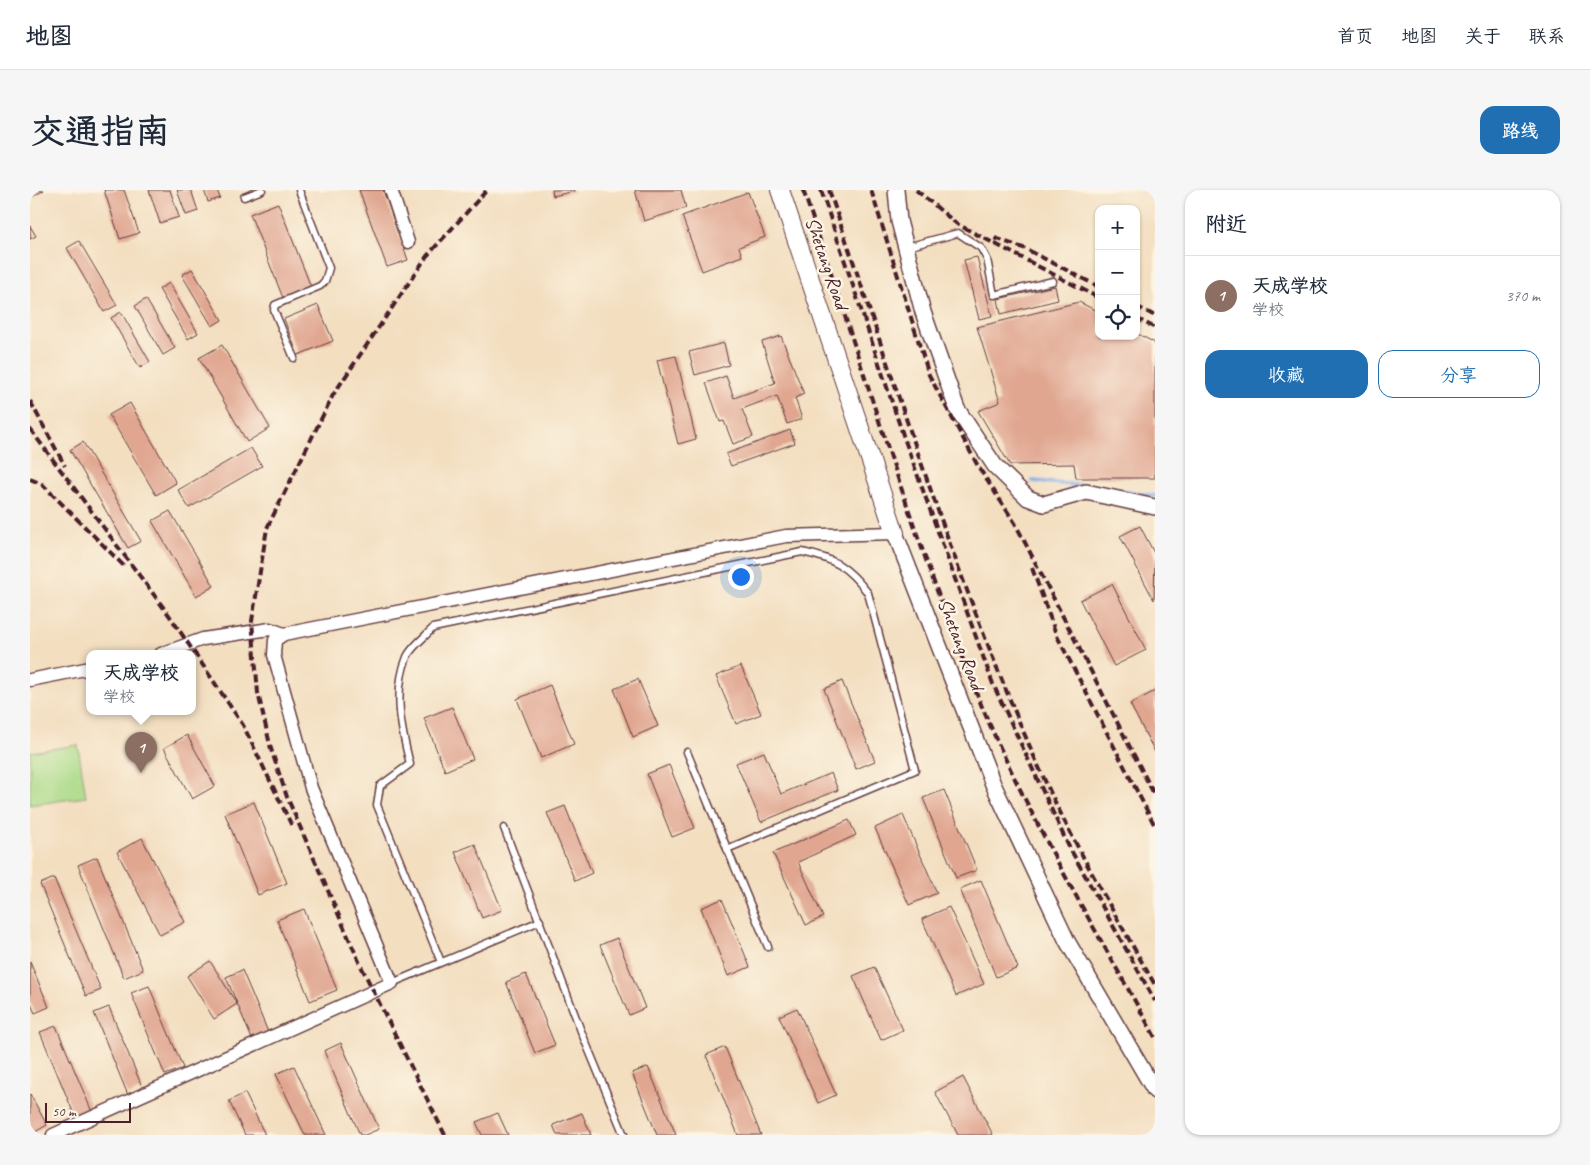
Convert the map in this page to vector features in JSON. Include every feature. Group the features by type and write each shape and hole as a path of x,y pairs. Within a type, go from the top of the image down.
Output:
{"main road":[{"name":"Shetang Road","path":"780,190 896,533"}],"street":[{"path":"391,190 408,242"},
{"path":"896,190 899,221 923,312 956,409 995,466 1028,498 1044,504 1086,492 1155,507"},
{"path":"53,1135 392,983 311,788 274,655 275,640 284,634 786,536 896,533"},
{"name":"Shetang Road","path":"896,533 993,784 1067,941 1155,1091"},
{"path":"172,650 203,639 270,629 284,634"},
{"path":"30,680 86,669"}],"lane":[{"path":"244,197 262,190"},
{"path":"294,358 274,310 275,305 320,286 325,281 329,268 299,190"},
{"path":"906,248 958,233 981,248 987,259 994,295 1053,281"},
{"path":"441,962 377,805 380,786 410,764 404,739 398,696 408,655 433,628 802,552 828,557 852,571 868,593 915,770 727,849"},
{"path":"687,752 768,947"},
{"path":"504,828 624,1135"},
{"path":"392,983 540,920"}],"green space":[{"path":"78,745 86,797 30,805 30,752"}],"building":[{"path":"30,190 44,190 30,198"},
{"path":"104,190 124,190 139,233 120,239"},
{"path":"149,190 170,190 179,217 160,223"},
{"path":"177,190 191,190 198,211 186,215"},
{"path":"204,190 217,190 220,198 208,202"},
{"path":"359,190 383,190 408,260 387,267"},
{"path":"552,190 575,190 575,191 553,196"},
{"path":"635,190 681,190 686,208 644,221"},
{"path":"748,192 765,237 739,247 742,256 702,271 682,216"},
{"path":"278,203 311,287 283,298 250,214"},
{"path":"30,226 36,236 30,239"},
{"path":"79,241 117,305 104,312 67,248"},
{"path":"977,257 992,316 979,319 964,260"},
{"path":"192,269 222,320 212,326 182,275"},
{"path":"169,283 198,333 188,339 159,289"},
{"path":"1055,286 1058,300 1001,314 998,299"},
{"path":"146,299 175,348 163,355 135,306"},
{"path":"1079,302 1095,310 1095,340 1140,340 1140,335 1155,343 1155,478 1076,478 1074,464 1010,465 978,411 1000,402 977,327"},
{"path":"318,305 333,341 298,355 284,319"},
{"path":"121,312 150,362 140,368 111,318"},
{"path":"781,336 804,394 795,398 802,419 787,424 777,396 742,409 753,437 733,444 724,421 720,422 706,383 726,376 734,398 775,383 762,342"},
{"path":"724,343 729,365 695,375 689,352"},
{"path":"222,345 270,428 247,442 199,358"},
{"path":"676,356 696,439 678,444 657,360"},
{"path":"130,403 176,483 156,495 109,415"},
{"path":"790,430 795,443 731,466 726,454"},
{"path":"83,442 141,541 128,548 70,450"},
{"path":"251,448 262,466 189,508 178,490"},
{"path":"170,511 214,586 196,596 152,521"},
{"path":"1140,526 1155,555 1154,600 1120,536"},
{"path":"1112,584 1146,650 1114,666 1080,600"},
{"path":"741,666 761,714 736,724 716,676"},
{"path":"638,679 658,726 633,737 614,689"},
{"path":"842,681 875,761 856,769 824,689"},
{"path":"550,685 574,744 541,758 517,699"},
{"path":"1155,691 1155,752 1130,704"},
{"path":"452,707 473,759 445,771 424,718"},
{"path":"187,735 215,786 192,799 164,748"},
{"path":"764,752 781,794 831,773 838,790 761,822 736,763"},
{"path":"669,765 695,828 672,837 647,774"},
{"path":"944,790 977,870 956,878 923,798"},
{"path":"254,802 287,883 258,895 225,814"},
{"path":"565,806 592,873 575,881 547,813"},
{"path":"903,815 937,893 909,905 875,828"},
{"path":"849,820 856,835 798,862 823,917 806,925 773,853"},
{"path":"142,838 185,922 160,935 117,852"},
{"path":"475,844 502,910 482,918 455,852"},
{"path":"97,857 143,970 124,978 78,865"},
{"path":"54,878 101,990 86,996 40,884"},
{"path":"981,880 1018,968 996,977 960,889"},
{"path":"722,899 750,967 728,976 701,908"},
{"path":"949,907 984,984 956,996 922,919"},
{"path":"304,909 337,990 310,1001 277,920"},
{"path":"617,938 645,1008 629,1015 600,945"},
{"path":"210,961 237,1004 214,1019 187,976"},
{"path":"30,962 49,1007 35,1013 30,1002"},
{"path":"874,967 903,1030 881,1040 853,976"},
{"path":"242,970 268,1032 252,1039 226,977"},
{"path":"526,974 555,1045 535,1053 506,982"},
{"path":"149,986 183,1068 165,1075 131,993"},
{"path":"109,1007 143,1089 128,1095 94,1013"},
{"path":"797,1008 836,1095 818,1103 779,1016"},
{"path":"56,1026 92,1112 76,1119 40,1032"},
{"path":"341,1043 379,1129 365,1135 360,1135 324,1051"},
{"path":"725,1047 761,1135 738,1135 706,1055"},
{"path":"294,1066 326,1135 305,1135 276,1074"},
{"path":"648,1067 676,1135 657,1135 632,1073"},
{"path":"963,1077 993,1135 958,1135 935,1092"},
{"path":"245,1093 265,1135 245,1135 229,1101"},
{"path":"30,1094 47,1125 30,1135"},
{"path":"498,1113 508,1135 482,1135 476,1122"},
{"path":"582,1113 591,1135 557,1135 553,1125"}],"waterway":[{"path":"1033,481 1086,486"},
{"path":"1108,489 1155,496"}],"railway":[{"path":"445,1135 361,966 287,797 271,749 258,693 252,621 267,528 333,395 427,256 487,190"},
{"path":"803,190 904,498 971,680 1012,772 1057,862 1155,1037"},
{"path":"821,190 903,435 993,684 1068,845 1155,1001"},
{"path":"829,190 930,489 1014,711 1071,834 1155,985"},
{"path":"871,190 929,375 979,468 1015,523 1155,796"},
{"path":"916,190 957,224 1095,296"},
{"path":"995,238 1026,249 1095,285"},
{"path":"1140,308 1155,316"},
{"path":"1140,320 1155,328"},
{"path":"30,401 65,466"},
{"path":"30,429 169,615 193,650"},
{"path":"30,479 42,484 125,567"},
{"path":"1032,568 1056,634 1155,826"},
{"path":"196,655 243,725 292,826"}],"place":[{"name":"天成学校","path":"141,773"}]}
